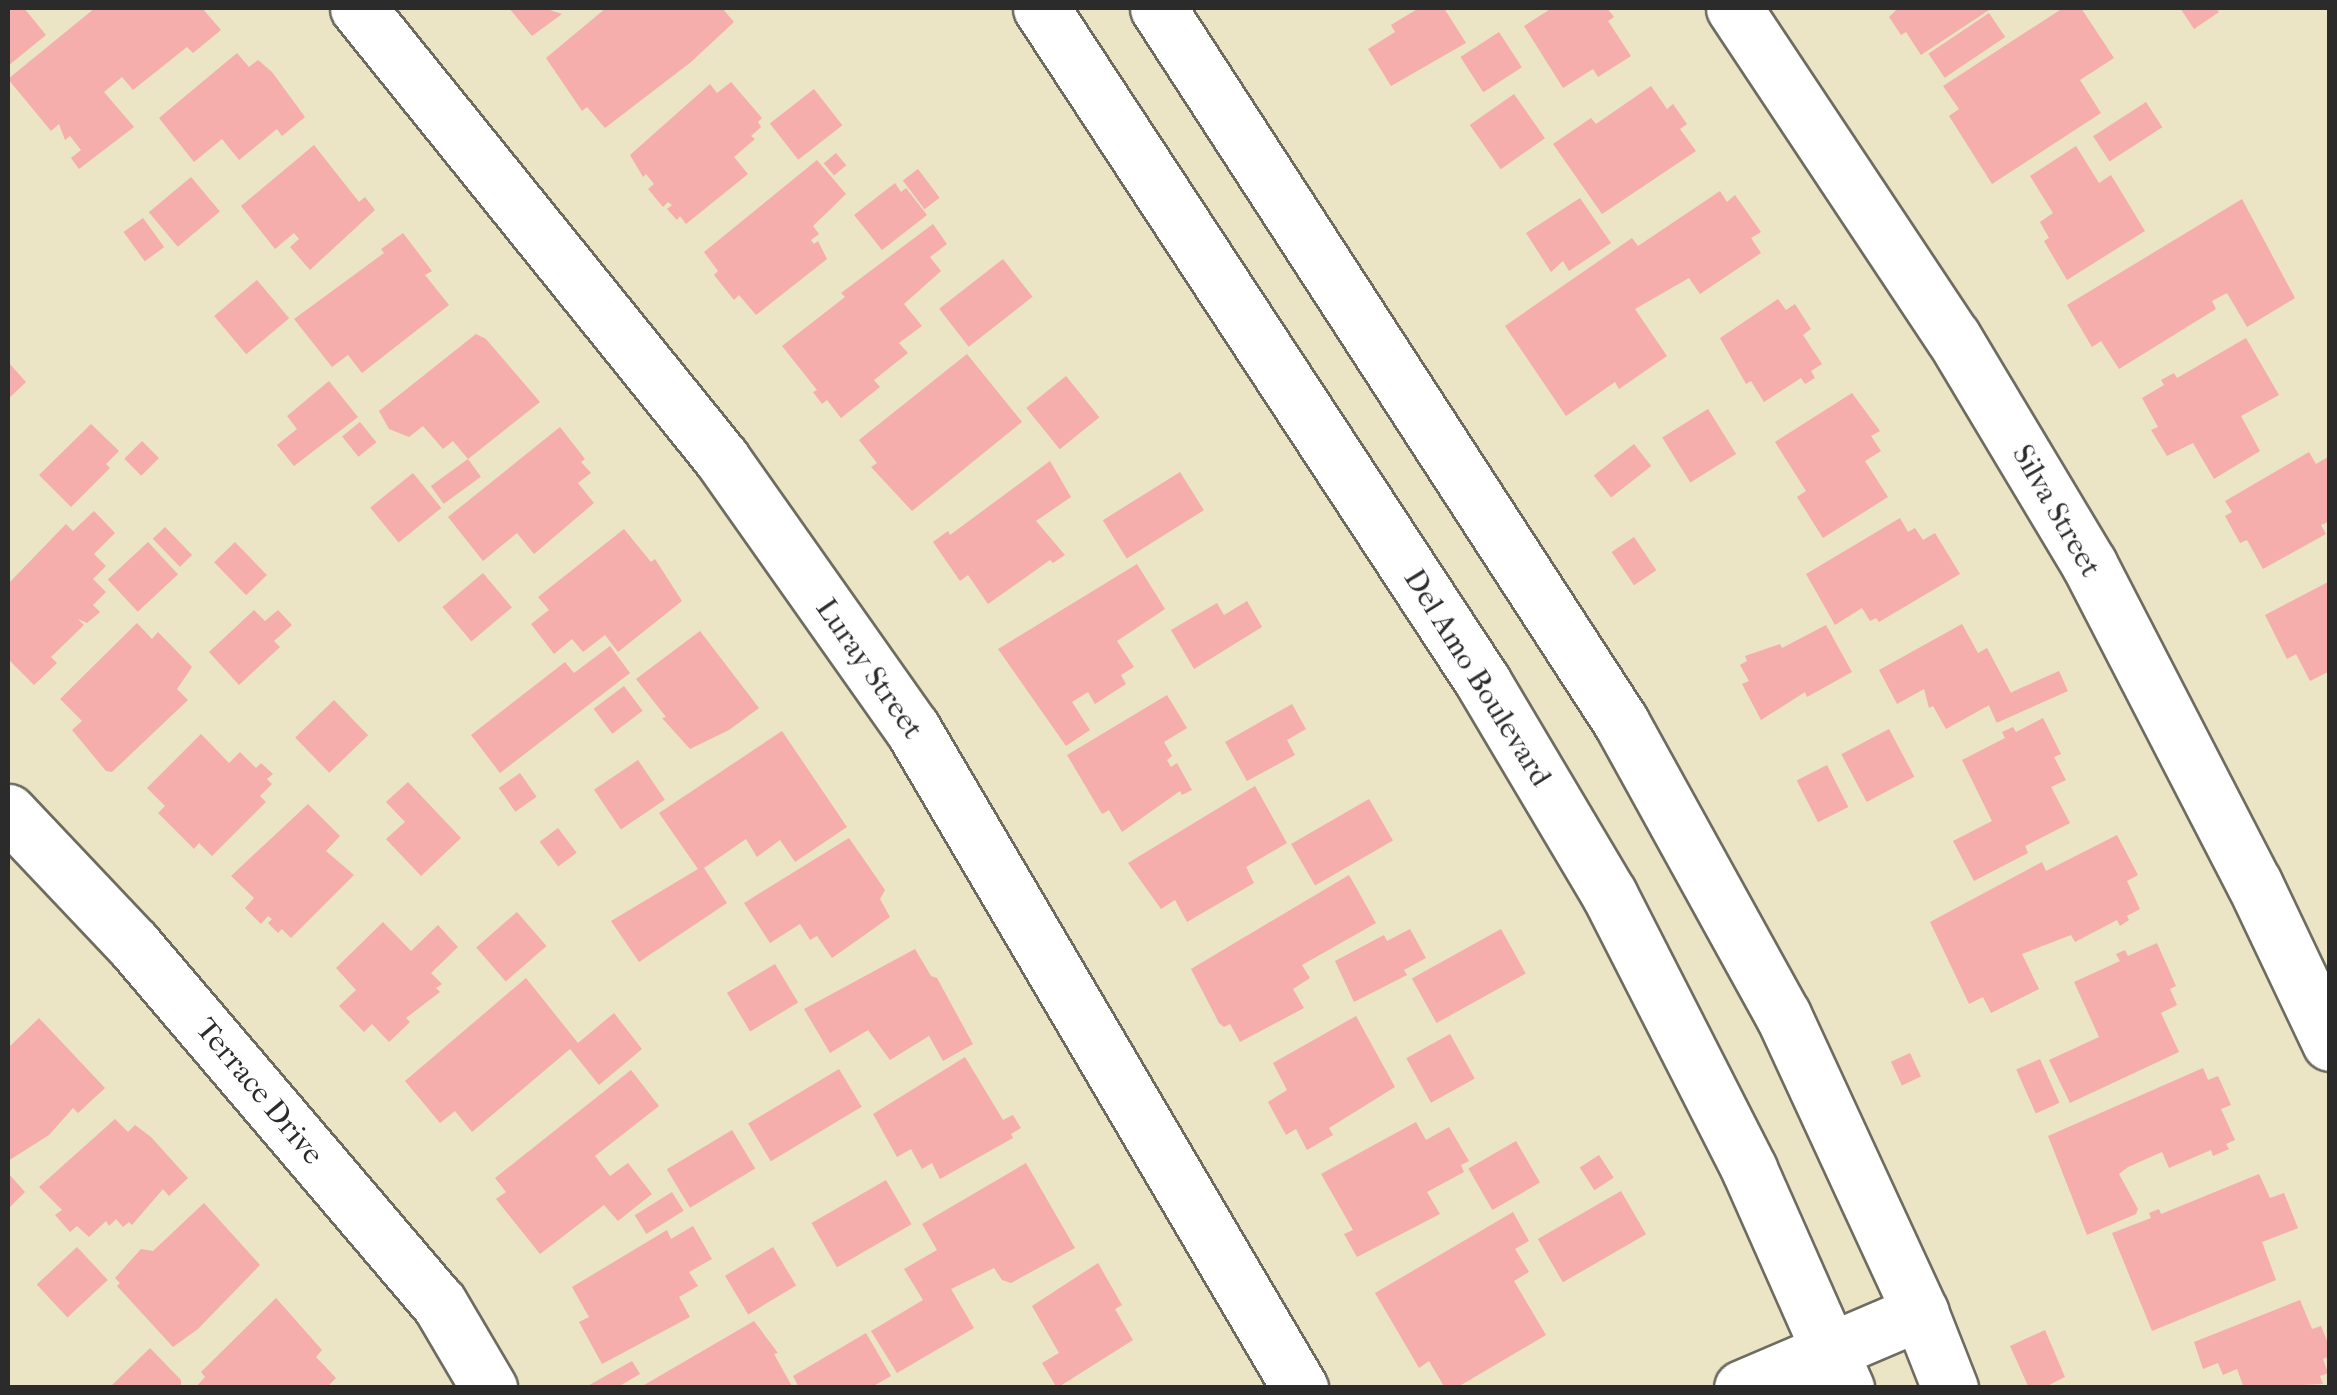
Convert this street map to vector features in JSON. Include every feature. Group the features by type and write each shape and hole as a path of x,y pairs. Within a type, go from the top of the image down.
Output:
{"street":[{"name":"Luray Street","path":"358,8 722,459 912,728 1300,1388"},
{"name":"Del Amo Boulevard","path":"1041,8 1483,682 1610,894 1748,1169 1839,1369"},
{"path":"1158,8 1622,722 1784,1015 1920,1312 1950,1388"},
{"name":"Silva Street","path":"1734,8 1953,338 2089,564 2254,883 2330,1043"},
{"name":"Terrace Drive","path":"8,812 133,944 439,1303 488,1388"},
{"path":"1742,1388 1839,1369 1920,1312"}],"building":[{"path":"9,8 24,8 46,35 8,66"},
{"path":"95,8 202,8 221,30 193,53 187,47 133,90 122,77 104,92 134,127 79,169 71,158 81,150 70,136 65,140 59,124 51,131 8,79"},
{"path":"509,8 544,8 562,14 532,36"},
{"path":"606,8 722,8 734,22 691,62 605,128 587,107 582,111 546,58"},
{"path":"1419,8 1444,8 1466,43 1391,86 1368,49 1395,32 1391,25"},
{"path":"1552,8 1607,8 1614,17 1608,21 1631,56 1598,77 1593,69 1563,88 1524,26"},
{"path":"1898,8 1992,8 1921,55 1906,32 1901,35 1889,17"},
{"path":"2063,8 2081,8 2114,58 2080,80 2101,113 1992,184 1949,116 1959,109 1943,86"},
{"path":"2180,8 2216,8 2219,12 2194,29"},
{"path":"1989,13 2005,37 1945,78 1928,54"},
{"path":"1499,32 1522,67 1483,92 1460,57"},
{"path":"237,53 249,67 258,60 272,72 305,117 282,136 277,129 239,160 222,139 194,162 159,118"},
{"path":"731,82 762,118 758,122 761,127 751,136 755,139 734,157 748,174 686,224 667,209 672,205 668,202 663,207 648,189 654,184 646,174 643,177 630,155 710,84 717,93"},
{"path":"1651,86 1667,109 1673,104 1687,124 1680,129 1696,151 1602,214 1553,144 1591,118 1596,124"},
{"path":"814,89 842,125 798,160 770,123"},
{"path":"1514,94 1545,138 1501,169 1470,125"},
{"path":"2146,102 2162,127 2110,161 2093,136"},
{"path":"314,145 359,202 365,197 375,210 310,270 290,247 299,239 294,233 275,249 241,206"},
{"path":"2076,146 2099,183 2111,175 2145,231 2067,280 2044,241 2049,238 2040,222 2053,213 2030,176"},
{"path":"836,153 846,165 834,176 824,163"},
{"path":"817,160 846,194 813,226 819,234 811,240 814,244 818,241 827,259 756,315 739,295 734,300 714,275 718,271 704,252"},
{"path":"918,169 940,198 924,209 903,180"},
{"path":"191,177 220,211 178,247 149,212"},
{"path":"895,183 901,192 906,188 927,215 882,250 854,215"},
{"path":"1720,191 1727,202 1735,195 1761,232 1751,238 1761,253 1700,294 1689,278 1635,309 1667,356 1619,389 1615,382 1566,416 1505,326 1632,238 1638,246"},
{"path":"1580,198 1611,243 1569,271 1563,261 1551,272 1526,233"},
{"path":"2242,199 2295,298 2247,327 2227,293 2212,301 2216,309 2119,369 2101,341 2092,347 2067,305"},
{"path":"143,218 164,247 145,261 124,232"},
{"path":"933,224 947,244 930,257 941,271 904,304 922,326 899,343 908,353 874,380 880,387 841,418 827,400 822,404 813,392 817,390 782,346 845,297 841,293"},
{"path":"403,233 432,271 425,275 449,305 362,373 348,355 332,367 294,319 384,253 381,249"},
{"path":"1003,259 1033,297 969,347 939,309"},
{"path":"257,280 289,318 246,354 214,316"},
{"path":"1778,299 1786,310 1795,304 1811,329 1803,335 1822,364 1811,371 1815,378 1805,384 1801,378 1764,402 1751,381 1746,384 1720,338"},
{"path":"476,334 486,339 540,402 468,459 453,441 443,449 423,426 409,437 389,429 379,411"},
{"path":"2246,338 2279,395 2241,416 2260,451 2214,479 2193,443 2167,456 2151,430 2158,427 2142,398 2164,385 2161,380 2174,373 2177,378"},
{"path":"967,354 1022,422 912,511 871,467 877,463 859,440"},
{"path":"8,362 26,382 8,399"},
{"path":"1066,376 1099,417 1060,449 1026,408"},
{"path":"329,381 358,417 294,466 277,445 297,429 287,416"},
{"path":"1852,393 1880,431 1871,436 1881,451 1865,461 1888,497 1823,538 1797,497 1806,491 1775,442"},
{"path":"1708,409 1736,454 1690,483 1662,438"},
{"path":"360,422 376,442 358,457 342,436"},
{"path":"91,424 119,451 106,464 110,468 71,507 39,475"},
{"path":"560,427 585,459 581,462 591,473 578,483 594,503 534,554 517,533 483,561 448,517"},
{"path":"142,441 159,458 141,476 124,459"},
{"path":"1634,444 1651,466 1611,497 1594,475"},
{"path":"2309,452 2316,464 2330,456 2330,521 2321,525 2326,534 2263,569 2247,540 2240,543 2225,516 2232,512 2225,501"},
{"path":"468,459 481,477 444,504 431,486"},
{"path":"1050,461 1071,497 1036,521 1065,555 1053,563 1050,560 988,604 968,575 960,581 933,542 948,531 950,535"},
{"path":"1180,472 1204,510 1127,558 1103,520"},
{"path":"413,473 441,508 399,543 370,508"},
{"path":"94,511 115,533 94,554 106,566 93,579 106,592 93,605 100,612 87,623 78,619 84,625 51,657 57,663 34,685 8,659 8,584 66,524 73,531"},
{"path":"1900,518 1908,532 1915,528 1923,540 1935,533 1960,574 1879,622 1876,618 1870,621 1862,608 1835,625 1806,574"},
{"path":"165,527 192,555 180,567 153,539"},
{"path":"624,529 651,562 655,559 682,601 618,652 605,635 583,652 572,639 554,654 531,624 549,610 538,597"},
{"path":"1634,537 1656,570 1634,585 1612,552"},
{"path":"148,542 178,574 138,612 108,580"},
{"path":"235,542 267,575 246,595 214,562"},
{"path":"1137,564 1165,609 1117,641 1134,667 1121,675 1126,684 1095,704 1088,692 1072,702 1090,730 1066,746 998,649"},
{"path":"483,573 512,607 471,642 442,607"},
{"path":"2330,581 2330,671 2310,681 2296,654 2287,659 2265,615"},
{"path":"1247,601 1262,627 1194,669 1171,630 1217,603 1224,615"},
{"path":"254,610 265,621 278,610 292,625 274,641 280,647 239,685 209,652"},
{"path":"137,623 152,639 158,632 192,667 177,689 188,700 112,772 106,771 72,730 82,721 60,699"},
{"path":"1962,624 1978,653 1987,648 2011,693 1946,729 1933,706 1929,708 1924,689 1897,704 1879,670"},
{"path":"1826,625 1852,672 1807,697 1805,692 1761,720 1742,684 1749,681 1740,665 1747,661 1745,656 1780,644 1782,648"},
{"path":"700,631 759,708 729,730 690,749 662,718 666,717 636,679"},
{"path":"610,646 630,673 500,773 471,735 565,662 574,673"},
{"path":"2059,671 2068,691 1997,723 1988,703"},
{"path":"624,686 643,711 612,734 594,709"},
{"path":"1167,695 1187,728 1164,742 1172,756 1167,760 1171,767 1177,763 1192,790 1182,795 1180,791 1122,832 1109,810 1102,814 1067,755"},
{"path":"334,700 368,735 329,773 295,738"},
{"path":"1292,704 1306,729 1287,740 1295,755 1247,781 1225,742"},
{"path":"2043,718 2061,754 2054,757 2066,780 2051,787 2070,823 2025,846 2028,853 1974,881 1953,841 1992,821 1962,760 2005,738 2002,732 2013,727 2016,732"},
{"path":"1889,729 1914,777 1867,802 1841,754"},
{"path":"782,731 847,827 795,862 780,840 757,857 746,839 704,868 727,903 639,962 611,921 698,869 659,813"},
{"path":"201,734 229,763 240,752 256,768 261,763 273,774 267,779 272,784 260,796 266,802 212,856 199,843 194,849 158,813 165,806 147,788"},
{"path":"638,760 665,800 621,829 594,790"},
{"path":"1827,765 1848,807 1818,822 1797,780"},
{"path":"520,773 537,797 515,812 499,788"},
{"path":"408,782 461,838 421,876 386,839 405,822 386,802"},
{"path":"1255,786 1287,843 1246,867 1254,883 1187,922 1175,900 1161,909 1128,863"},
{"path":"1369,799 1393,841 1315,886 1291,844"},
{"path":"308,804 340,836 326,851 354,875 291,938 282,929 278,933 268,923 272,919 268,916 261,924 245,908 254,898 231,876"},
{"path":"558,828 577,853 558,867 540,842"},
{"path":"2117,835 2138,875 2127,881 2140,909 2127,916 2129,920 2120,926 2117,920 2075,942 2071,935 2022,954 2039,989 1991,1013 1983,997 1969,1004 1930,922 2042,862 2046,871"},
{"path":"849,838 885,890 880,899 890,917 832,958 817,936 810,940 800,924 770,943 744,903"},
{"path":"1349,875 1376,923 1302,965 1310,978 1293,989 1304,1008 1240,1042 1230,1024 1224,1027 1219,1023 1191,969"},
{"path":"517,912 547,946 506,981 476,947"},
{"path":"383,922 411,951 438,925 458,947 431,973 442,984 436,988 440,992 406,1018 410,1022 389,1042 372,1024 364,1032 339,1006 356,990 336,968"},
{"path":"1410,929 1426,958 1404,970 1407,975 1354,1002 1335,961 1384,935 1387,941"},
{"path":"1501,929 1526,974 1437,1023 1412,978"},
{"path":"2157,943 2176,986 2170,989 2177,1005 2161,1013 2179,1052 2070,1103 2049,1060 2099,1037 2074,982 2120,961 2116,954 2125,950 2128,956"},
{"path":"915,949 931,976 937,978 973,1044 943,1061 929,1036 890,1060 868,1030 830,1053 804,1009"},
{"path":"775,964 798,1003 750,1031 727,993"},
{"path":"526,978 578,1043 614,1013 642,1049 599,1085 570,1049 472,1132 455,1111 440,1123 405,1081"},
{"path":"1356,1016 1395,1087 1329,1128 1333,1135 1307,1150 1296,1129 1286,1135 1268,1102 1287,1090 1273,1063"},
{"path":"39,1018 105,1088 78,1113 73,1108 49,1135 8,1161 8,1048"},
{"path":"1450,1034 1475,1079 1431,1103 1406,1058"},
{"path":"1910,1053 1921,1077 1902,1085 1891,1062"},
{"path":"965,1057 1003,1120 1013,1115 1021,1128 1011,1134 1013,1138 940,1179 932,1163 922,1169 911,1149 897,1157 873,1114"},
{"path":"2040,1059 2060,1103 2036,1113 2016,1070"},
{"path":"2203,1068 2208,1080 2218,1076 2231,1105 2221,1109 2235,1140 2226,1144 2229,1149 2213,1156 2211,1150 2169,1168 2162,1152 2128,1167 2119,1174 2138,1209 2136,1214 2087,1235 2048,1136"},
{"path":"839,1069 862,1107 771,1161 748,1124"},
{"path":"631,1070 659,1106 595,1156 610,1176 628,1163 652,1194 618,1221 604,1205 540,1254 496,1199 506,1192 495,1178"},
{"path":"115,1119 128,1132 135,1125 151,1137 188,1178 169,1196 163,1189 132,1225 129,1222 123,1227 116,1219 109,1226 106,1221 89,1237 77,1226 70,1232 55,1215 62,1210 39,1187"},
{"path":"1416,1122 1426,1140 1449,1127 1469,1161 1461,1165 1464,1172 1427,1192 1440,1214 1357,1257 1344,1234 1353,1230 1321,1174"},
{"path":"732,1130 755,1169 690,1208 667,1169"},
{"path":"1516,1141 1540,1183 1492,1210 1468,1168"},
{"path":"1599,1155 1614,1178 1594,1190 1580,1168"},
{"path":"1026,1163 1075,1248 1011,1283 1002,1280 994,1268 951,1289 974,1328 897,1373 871,1331 923,1300 904,1269 937,1250 922,1224"},
{"path":"8,1173 25,1192 8,1209"},
{"path":"2259,1174 2270,1198 2284,1193 2298,1228 2262,1242 2276,1280 2152,1331 2112,1233 2151,1218 2149,1213 2159,1209 2161,1214"},
{"path":"886,1180 912,1224 837,1267 812,1223"},
{"path":"1621,1191 1646,1234 1563,1282 1538,1239"},
{"path":"672,1192 684,1211 646,1234 635,1215"},
{"path":"204,1203 260,1265 198,1329 173,1347 117,1286 120,1283 115,1278 141,1249 153,1251"},
{"path":"1513,1212 1529,1241 1515,1249 1529,1272 1514,1281 1546,1335 1456,1388 1445,1388 1429,1361 1419,1368 1375,1293"},
{"path":"693,1226 712,1259 689,1272 698,1286 679,1297 690,1317 602,1364 579,1322 589,1317 572,1287 667,1230 671,1239"},
{"path":"77,1247 108,1280 67,1317 37,1285"},
{"path":"773,1247 796,1286 748,1314 725,1276"},
{"path":"1098,1263 1122,1305 1115,1309 1133,1340 1057,1388 1042,1363 1059,1353 1032,1306"},
{"path":"276,1298 322,1350 316,1357 336,1378 326,1388 195,1388 205,1377 201,1372"},
{"path":"2300,1300 2312,1329 2321,1326 2330,1348 2330,1356 2323,1359 2328,1373 2320,1376 2323,1384 2244,1388 2237,1369 2223,1375 2218,1363 2203,1369 2194,1342"},
{"path":"754,1321 778,1353 774,1354 793,1388 639,1388"},
{"path":"2045,1330 2065,1377 2043,1388 2029,1388 2010,1346"},
{"path":"866,1333 891,1376 870,1388 799,1388 793,1376"},
{"path":"150,1348 181,1380 181,1388 109,1388"},
{"path":"632,1361 640,1374 616,1388 584,1388"}]}
